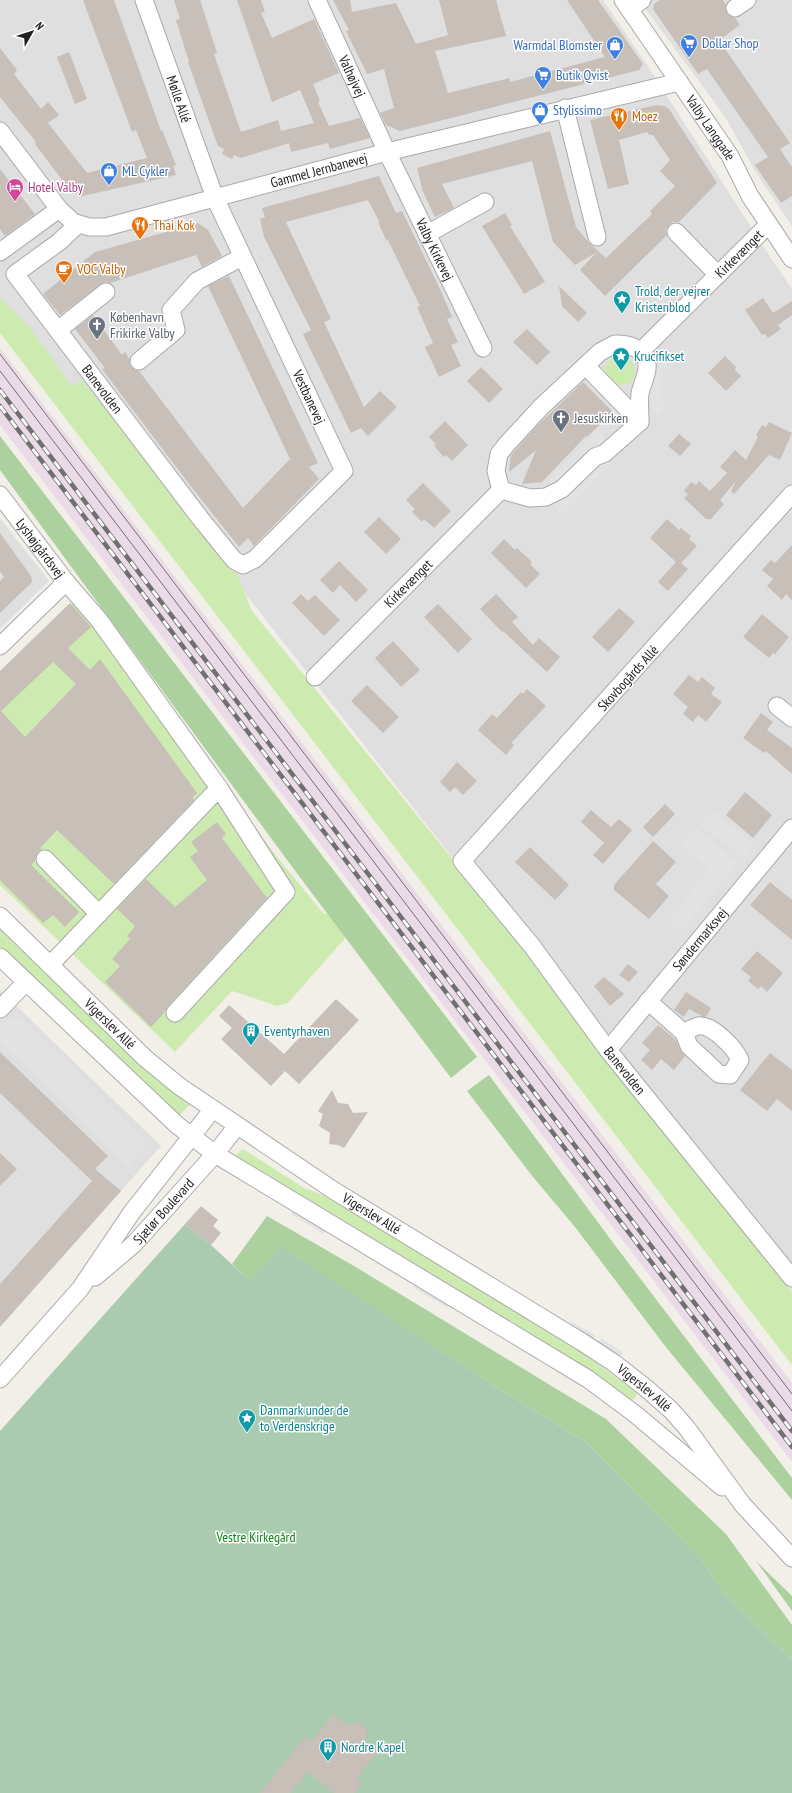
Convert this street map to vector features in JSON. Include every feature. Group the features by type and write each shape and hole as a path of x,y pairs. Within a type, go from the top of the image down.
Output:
{"street":[{"name":"Mølle Allé","path":"144,0 214,198"},
{"name":"Valhøjvej","path":"317,0 387,152"},
{"name":"Valby Langgade","path":"631,3 679,82 730,156 750,196 792,259"},
{"name":"Gammel Jernbanevej","path":"78,224 88,227 106,227 387,152 565,108 679,82"},
{"path":"565,108 598,237"},
{"path":"0,131 59,208 73,222 78,224"},
{"name":"Valby Kirkevej","path":"387,152 483,348"},
{"name":"Vestbanevej","path":"214,198 344,471 255,560 243,565"},
{"path":"427,234 485,202"},
{"path":"0,252 59,208"},
{"name":"Banevolden","path":"78,224 59,242 15,274 200,518 234,560 243,565"},
{"name":"Kirkevænget","path":"641,351 768,225"},
{"path":"676,232 718,275"},
{"path":"139,361 176,330 171,310 197,281 242,257"},
{"path":"58,330 106,292"},
{"path":"616,344 631,346 641,351 647,362 647,369 640,394 640,422 605,453 595,457 562,489 546,497 530,498 501,490 496,470 499,454 541,407 600,352 616,344"},
{"path":"586,366 640,422"},
{"name":"Kirkevænget","path":"315,677 501,490"},
{"name":"Skovbogårds Allé","path":"462,860 792,494"},
{"name":"Lyshøjgårdsvej","path":"0,495 66,582 99,620 219,788 286,892 175,1013"},
{"path":"0,646 66,582"},
{"path":"777,706 792,718"},
{"path":"50,965 219,788"},
{"name":"Søndermarksvej","path":"608,1050 792,828"},
{"path":"45,859 99,914"},
{"name":"Banevolden","path":"462,860 532,946 608,1050 792,1278"},
{"name":"Vigerslev Allé","path":"0,916 146,1058 179,1086 364,1209 614,1363 647,1389 686,1427 743,1505 792,1558"},
{"name":"Vigerslev Allé","path":"0,957 155,1105 191,1137 215,1154 588,1379 635,1414 743,1505"},
{"path":"0,1009 26,982"},
{"path":"648,1001 684,1033"},
{"name":"Sjælør Boulevard","path":"0,1379 80,1289 132,1212 213,1109"},
{"name":"Sjælør Boulevard","path":"80,1289 134,1244 215,1154 237,1126"}],"shaded area":[{"path":"0,0 603,0 651,71 792,289 792,1290 240,587 0,317"},
{"path":"639,0 792,0 792,226 755,171 726,118"},
{"path":"0,348 792,1383 792,1462 0,425"},
{"path":"658,361 668,365 660,390 662,401 667,407 657,416 649,399 650,387"},
{"path":"601,428 610,465 559,517 548,481"},
{"path":"0,518 49,581 0,629"},
{"path":"712,810 755,845 744,859 700,824"},
{"path":"696,827 738,863 682,931 668,921 709,869 681,845"},
{"path":"0,990 161,1146 0,1325"},
{"path":"10,1019 22,1019 147,1144 128,1167 0,1041 0,1029"},
{"path":"293,1210 326,1230 324,1234 291,1214"},
{"path":"415,1284 450,1305 448,1308 414,1288"},
{"path":"572,1322 595,1335 594,1340 570,1325"},
{"path":"602,1339 623,1352 622,1356 597,1342"}],"green space":[{"path":"0,298 31,329 72,386 82,380 236,571 252,611 483,897 792,1291 792,1365 0,333"},
{"path":"620,356 631,360 635,371 631,382 620,386 609,382 605,371 609,360"},
{"path":"0,436 477,1057 451,1078 290,864 0,470"},
{"path":"83,593 277,857 323,913 346,916 355,927 288,1003 277,1006 232,991 175,1052 0,885 0,673"},
{"path":"0,927 191,1103 179,1116 132,1075 0,947"},
{"path":"489,1075 614,1244 792,1478 792,1500 665,1346 575,1227 533,1177 467,1091"},
{"path":"243,1149 304,1188 323,1195 349,1210 567,1342 636,1392 637,1395 633,1400 630,1400 599,1377 237,1158 236,1155"},
{"path":"267,1216 354,1266 606,1419 726,1534 792,1625 792,1660 724,1593 701,1559 587,1443 496,1387 281,1248 251,1282 232,1264"},
{"name":"Vestre Kirkegård","path":"185,1224 211,1245 250,1281 281,1247 496,1387 587,1443 701,1559 724,1593 792,1660 792,1793 0,1793 0,1431"},
{"path":"756,1561 792,1596 792,1611"}],"building":[{"path":"83,0 114,0 161,131 162,130 176,165 173,166 176,175 78,197 74,191 72,193 35,144 36,142 0,97 0,48 17,70 14,74 41,109 48,102 59,115 48,123 87,173 147,158 136,130 132,132"},
{"path":"174,0 200,0 217,53 214,54 241,132 278,120 281,131 314,123 300,90 272,102 237,0 261,0 265,12 261,13 272,38 314,19 339,73 313,84 320,101 318,102 329,126 360,118 370,138 330,149 328,143 291,152 289,143 241,158 234,155 232,159 222,154 224,149 218,146 188,62 176,20 180,19"},
{"path":"333,0 350,0 352,12 396,3 416,44 448,35 439,0 496,0 506,36 435,51 448,93 510,78 510,82 605,57 567,0 598,0 643,64 639,70 400,131 386,125 380,113 394,108 384,69 367,74 346,31 349,30"},
{"path":"660,0 723,0 726,5 727,14 735,18 740,25 719,40 790,143 780,149 792,167 792,196 781,203 755,165 768,157 707,69 698,74 653,9 654,4"},
{"path":"69,52 87,99 75,104 57,57"},
{"path":"657,105 664,106 669,109 717,183 679,222 673,222 669,225 666,230 667,235 605,296 580,270 597,252 575,265 553,242 532,161 442,184 454,208 435,217 423,192 417,168 550,131 576,227 590,244 606,258 652,214 650,211 675,186 660,171 670,160 653,135 650,135 647,132 619,140 629,184 608,189 590,120"},
{"path":"0,169 35,214 5,236 0,229"},
{"path":"379,176 396,213 402,211 452,317 447,319 458,342 451,345 461,366 439,377 425,347 433,343 417,307 420,306 388,240 386,240 378,222 379,221 368,200 286,222 331,319 324,322 364,407 380,391 397,407 368,436 361,428 351,433 303,334 311,330 264,237 260,219 265,217 262,208"},
{"path":"505,213 512,225 510,226 545,282 524,294 482,226"},
{"path":"198,223 208,230 222,256 202,267 196,255 110,283 104,282 60,315 43,294 95,252"},
{"path":"229,276 318,463 309,467 319,479 254,546 248,538 239,547 102,369 105,368 75,329 93,315 122,355 125,352 129,358 131,367 139,371 243,508 290,459 208,286"},
{"path":"559,286 587,313 578,322 562,306"},
{"path":"763,298 773,313 792,301 792,315 778,325 781,329 768,338 765,334 762,335 745,310"},
{"path":"527,329 550,352 537,365 513,342"},
{"path":"725,356 736,367 735,370 741,376 726,391 708,373"},
{"path":"481,367 503,389 489,403 467,381"},
{"name":"Jesuskirken","path":"583,382 613,412 587,437 586,436 542,482 522,484 536,450 509,472 511,455 536,427"},
{"path":"445,421 468,445 452,461 446,455 444,457 434,446 436,444 429,437"},
{"path":"769,422 792,433 780,460 769,455 734,494 731,491 736,481 720,500 724,504 711,519 706,519 684,498 688,494 684,491 691,482 696,485 699,481 710,491 727,473 720,467 735,450 746,460 758,437 756,435 762,425 766,427"},
{"path":"679,434 691,444 680,456 668,446"},
{"path":"423,483 451,511 434,528 424,519 422,522 412,512 415,509 406,500"},
{"path":"379,517 401,539 386,554 364,532"},
{"path":"667,519 679,530 681,528 691,536 689,539 697,546 681,563 688,569 668,591 658,582 676,562 650,538"},
{"path":"0,533 31,576 32,582 0,613 0,581 4,577 0,571"},
{"path":"504,539 515,550 517,548 532,562 530,564 540,574 526,588 491,553"},
{"path":"792,545 792,600 786,594 782,600 767,586 773,579 762,570 771,560 775,563"},
{"path":"339,561 368,590 356,602 340,585 333,593 320,580"},
{"path":"301,594 308,601 315,595 340,620 324,636 292,603"},
{"path":"496,594 518,617 512,622 533,645 539,638 560,657 547,672 503,631 502,632 480,609"},
{"path":"70,603 91,627 68,648 90,670 100,659 197,793 193,797 194,800 114,884 57,830 40,848 42,850 38,852 35,861 31,865 79,912 65,927 53,915 43,923 0,880 0,671","holes":["53,662 76,684 25,737 1,711"]},
{"path":"438,604 472,639 458,653 424,617"},
{"path":"619,608 635,622 608,652 592,637"},
{"path":"762,614 789,637 775,654 773,653 769,658 743,637"},
{"path":"393,641 420,670 401,687 375,658"},
{"path":"689,675 698,682 702,677 715,688 711,694 722,702 706,722 698,715 693,722 683,714 688,707 673,694"},
{"path":"367,685 399,717 383,733 351,701"},
{"path":"527,689 546,706 511,743 514,745 506,755 478,730 492,714 497,718 521,692 523,694"},
{"path":"761,713 773,722 767,730 792,748 792,774 766,751 764,753 743,738"},
{"path":"457,762 477,781 463,795 455,787 450,792 440,782"},
{"path":"745,792 772,815 753,838 726,815"},
{"path":"665,804 675,814 653,837 643,827"},
{"path":"591,810 611,827 619,819 632,830 603,864 593,855 604,843 581,822"},
{"path":"217,822 226,834 222,838 267,898 168,1006 165,1012 151,1027 105,982 120,966 112,959 130,939 127,936 135,926 117,909 146,879 175,907 207,880 190,857 198,851 191,842"},
{"path":"653,841 676,862 656,884 669,896 649,919 614,890 614,885"},
{"path":"530,847 569,885 555,900 515,862"},
{"path":"770,882 792,900 792,940 750,905"},
{"path":"757,951 783,973 767,992 761,986 758,989 748,981 751,977 741,969"},
{"path":"628,964 638,972 629,982 619,975"},
{"path":"604,977 624,994 610,1006 594,986"},
{"path":"686,992 711,1008 706,1017 689,1009 684,1017 674,1010"},
{"name":"Eventyrhaven","path":"336,999 359,1020 299,1084 285,1071 271,1086 221,1039 232,1028 219,1016 229,1005 284,1054"},
{"path":"658,1025 676,1040 680,1050 685,1056 674,1070 661,1059 652,1070 641,1060 650,1050 642,1043"},
{"path":"0,1052 108,1156 95,1169 121,1191 0,1327 0,1284 92,1181 0,1093"},
{"path":"770,1053 792,1070 792,1111 777,1099 767,1111 740,1090"},
{"path":"332,1090 338,1103 348,1104 353,1113 368,1112 344,1148 338,1145 329,1144 330,1133 319,1126 323,1114 318,1111"},
{"path":"0,1153 17,1169 0,1186"},
{"path":"201,1206 218,1220 213,1226 221,1233 211,1245 185,1224"},
{"name":"Nordre Kapel","path":"333,1715 347,1725 357,1722 367,1729 365,1741 378,1751 356,1779 362,1784 354,1793 334,1793 308,1772 290,1793 260,1793 305,1737 311,1742"}],"tram line":[{"path":"0,354 792,1394"},
{"path":"0,371 792,1411"}],"railway":[{"path":"0,390 792,1431"},
{"path":"0,406 792,1447"}],"place":[{"name":"Dollar Shop","path":"689,58"},
{"name":"Warmdal Blomster","path":"615,60"},
{"name":"Butik Qvist","path":"543,90"},
{"name":"Stylissimo","path":"540,125"},
{"name":"Moez","path":"619,131"},
{"name":"ML Cykler","path":"109,186"},
{"name":"Hotel Valby","path":"15,202"},
{"name":"Thai Kok","path":"140,240"},
{"name":"VOC Valby","path":"64,284"},
{"name":"Trold, der vejrer Kristenblod","path":"622,314"},
{"name":"København Frikirke Valby","path":"97,340"},
{"name":"Krucifikset","path":"621,371"},
{"name":"Jesuskirken","path":"561,433"},
{"name":"Eventyrhaven","path":"251,1046"},
{"name":"Danmark under de to Verdenskrige","path":"247,1433"},
{"name":"Nordre Kapel","path":"328,1762"}]}
